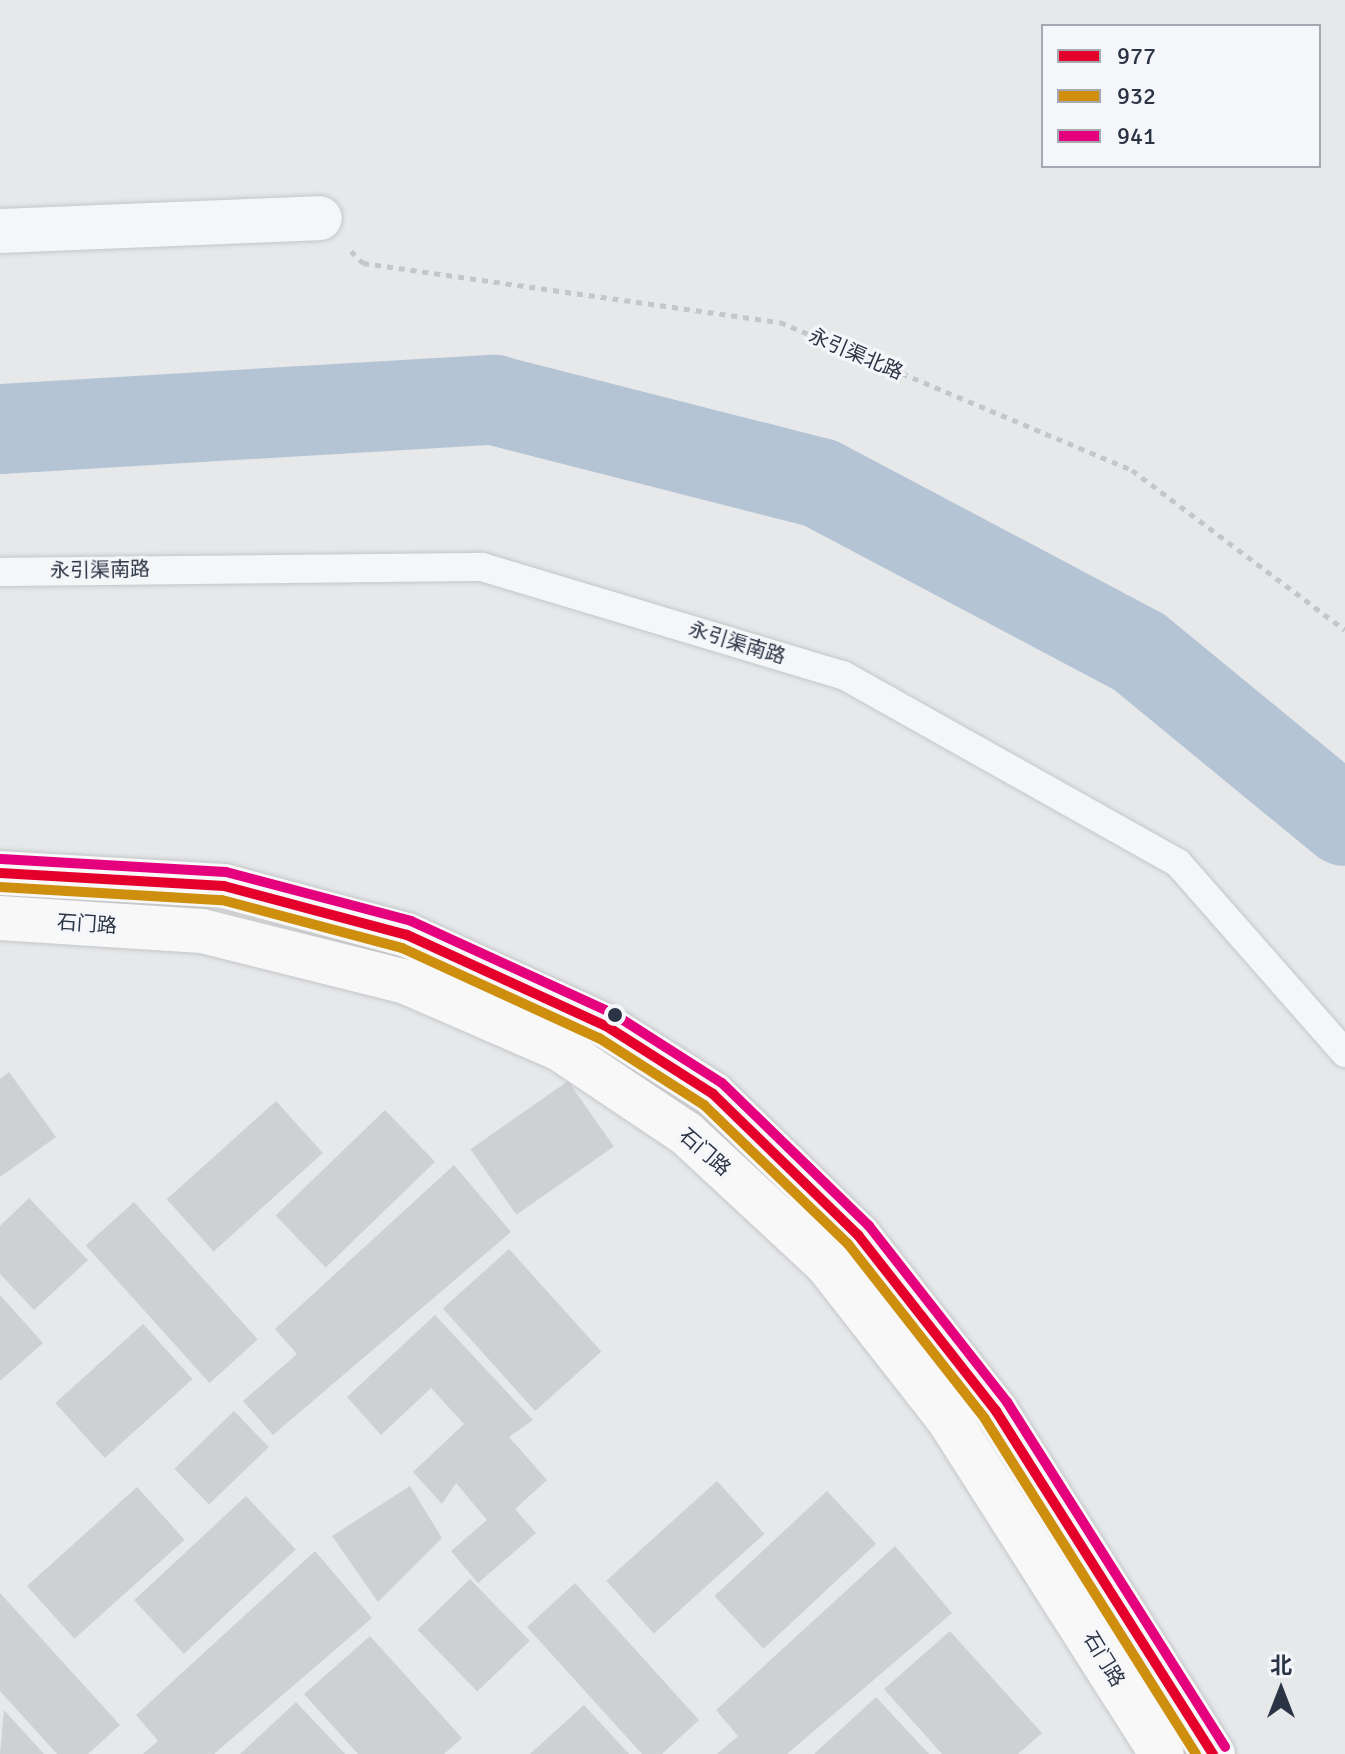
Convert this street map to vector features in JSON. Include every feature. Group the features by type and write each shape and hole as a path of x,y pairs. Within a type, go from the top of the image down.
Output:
{"highway":[{"path":"0,873 224,886 407,935 606,1026 713,1094 858,1235 996,1411 1213,1754"},
{"name":"石门路","path":"0,918 202,931 406,982 560,1049 687,1134 826,1263 949,1420 1162,1754"}],"street":[{"path":"0,231 320,218"}],"lane":[{"name":"永引渠南路","path":"0,572 482,567 843,675 1178,863 1345,1053"}],"path":[{"name":"永引渠北路","path":"320,218 363,263 780,322 1132,470 1345,630"}],"building":[{"path":"9,1072 56,1137 0,1177 0,1079"},
{"path":"568,1081 614,1147 516,1215 471,1149"},
{"path":"276,1101 323,1153 214,1251 167,1199"},
{"path":"385,1110 435,1162 326,1267 276,1216"},
{"path":"454,1165 511,1232 273,1435 243,1401 297,1354 275,1329"},
{"path":"29,1198 88,1260 34,1310 0,1274 0,1226"},
{"path":"134,1202 258,1339 209,1383 86,1245"},
{"path":"509,1249 601,1352 535,1411 443,1309"},
{"path":"0,1295 43,1343 0,1381"},
{"path":"435,1315 533,1420 509,1437 547,1480 515,1509 536,1533 478,1583 451,1551 487,1520 456,1483 442,1504 413,1472 464,1424 431,1388 381,1435 347,1397"},
{"path":"143,1324 193,1379 105,1458 55,1403"},
{"path":"234,1411 269,1447 209,1505 174,1469"},
{"path":"717,1481 765,1534 654,1633 606,1581"},
{"path":"410,1486 442,1538 378,1602 332,1536"},
{"path":"137,1487 185,1540 75,1639 27,1586"},
{"path":"827,1491 876,1544 763,1649 714,1596"},
{"path":"246,1496 296,1549 184,1654 134,1600"},
{"path":"895,1546 952,1613 787,1754 717,1754 738,1736 716,1710"},
{"path":"315,1551 372,1618 214,1754 143,1754 158,1741 136,1715"},
{"path":"470,1579 530,1641 477,1692 417,1630"},
{"path":"575,1583 699,1720 662,1754 642,1754 527,1627"},
{"path":"0,1593 120,1725 88,1754 57,1754 0,1691"},
{"path":"950,1631 1042,1733 1018,1754 942,1754 884,1689"},
{"path":"370,1636 462,1738 444,1754 358,1754 304,1694"},
{"path":"876,1697 929,1754 814,1754"},
{"path":"296,1702 345,1754 240,1754"},
{"path":"584,1705 629,1754 530,1754"},
{"path":"4,1710 44,1754 0,1754"}],"waterway":[{"path":"0,429 494,400 820,483 1139,652 1345,821"}],"transit line":[{"name":"941","path":"1,859 226,872 411,921 612,1013 722,1083 869,1226 1007,1402 1225,1747"},
{"name":"977","path":"0,873 224,886 407,935 606,1026 713,1094 858,1235 996,1411 1213,1754"},
{"name":"932","path":"0,887 222,900 402,948 599,1038 704,1105 848,1244 985,1419 1196,1754"}]}
